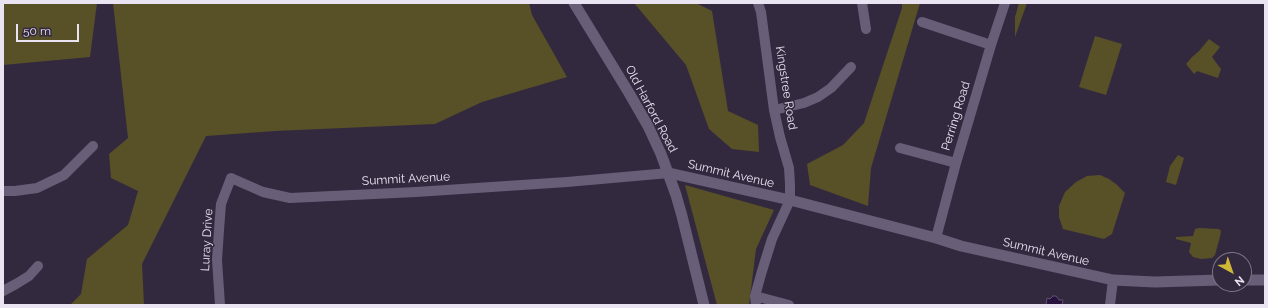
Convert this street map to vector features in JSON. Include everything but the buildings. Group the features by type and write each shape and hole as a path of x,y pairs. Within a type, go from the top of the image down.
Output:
{"street":[{"name":"Old Harford Road","path":"574,3 629,93 648,126 661,154 669,173 682,216 704,305"},
{"name":"Kingstree Road","path":"758,3 761,12 774,110 789,168 790,200"},
{"path":"862,3 866,29"},
{"name":"Perring Road","path":"936,238 956,163 1005,3"},
{"path":"922,22 991,45"},
{"path":"774,110 804,103 818,97 831,88 851,67"},
{"path":"3,191 36,188 64,175 93,146"},
{"path":"900,148 956,163"},
{"name":"Summit Avenue","path":"231,178 263,192 290,198 416,192 567,182 669,173 790,200 936,238 961,246 1113,280 1155,282 1212,280"},
{"name":"Luray Drive","path":"220,305 217,260 218,230 221,204 231,178"},
{"path":"789,305 756,301 762,271 772,239 790,200"},
{"path":"3,290 22,280 38,266"},
{"path":"1110,305 1113,280"},
{"path":"1252,280 1265,280"}],"shaded area":[{"path":"3,3 97,3 90,57 3,65"},
{"path":"113,3 529,3 532,15 567,77 482,102 435,124 275,131 206,136 142,264 144,305 70,305 81,294 87,259 128,225 138,191 111,178 109,154 128,138"},
{"path":"634,3 696,3 712,11 728,111 758,125 759,152 732,149 709,129 686,65"},
{"path":"902,3 920,3 871,168 868,206 810,185 807,164 843,145 864,123 902,8"},
{"path":"1019,3 1027,3 1015,37 1015,17"},
{"path":"1095,36 1122,44 1106,95 1079,87"},
{"path":"1209,39 1220,47 1212,57 1221,69 1218,78 1197,71 1194,74 1186,64"},
{"path":"1178,155 1184,158 1176,185 1166,182 1170,166"},
{"path":"1100,175 1116,184 1125,193 1112,234 1104,239 1063,229 1059,217 1059,206 1065,192 1076,182 1087,176"},
{"path":"685,185 774,210 756,249 749,305 717,305"},
{"path":"1195,229 1219,229 1221,231 1216,252 1212,252 1212,258 1201,259 1193,257 1189,252 1191,243 1176,239 1176,237 1193,236"},
{"path":"1053,296 1056,296 1059,300 1063,300 1062,305 1046,305 1047,298 1050,299"}]}
